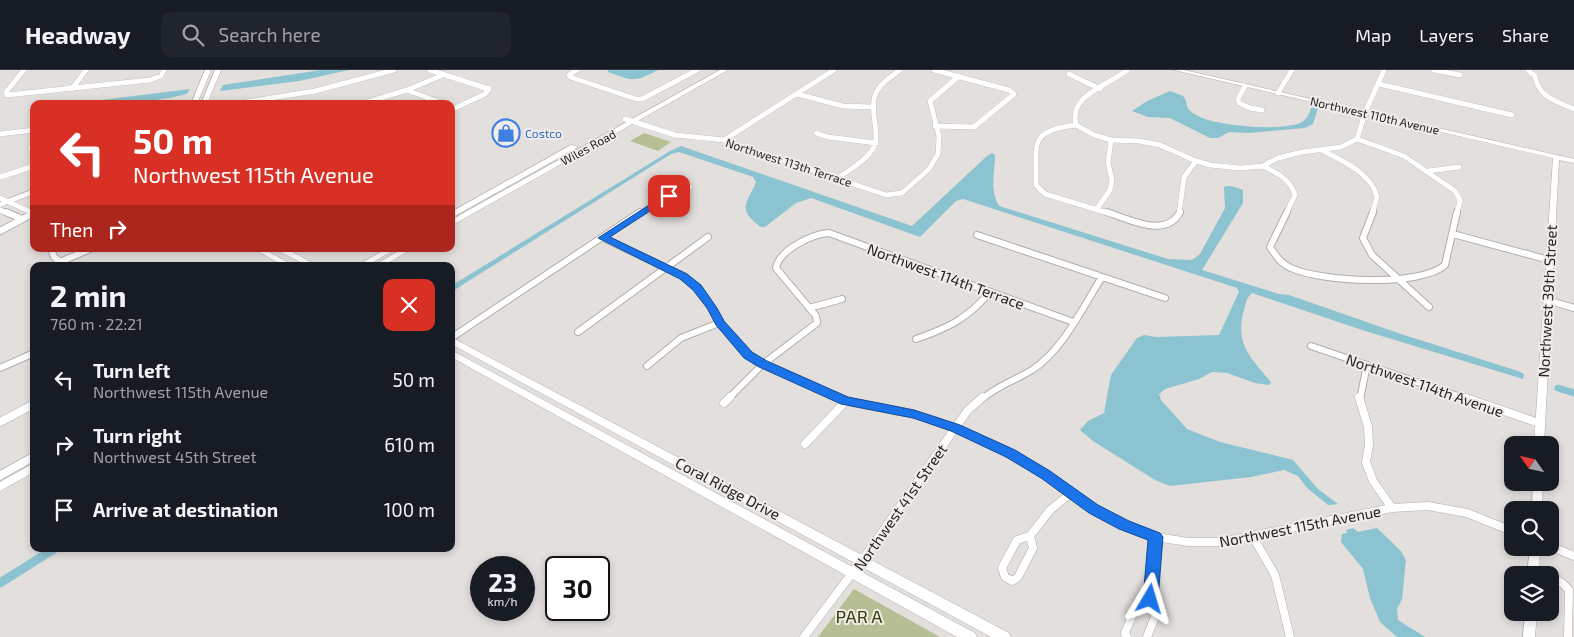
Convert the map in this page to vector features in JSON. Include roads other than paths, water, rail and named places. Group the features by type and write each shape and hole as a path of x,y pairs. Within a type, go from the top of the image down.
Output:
{"main road":[{"path":"196,100 208,70"},
{"path":"206,100 218,70"},
{"name":"Wiles Road","path":"455,214 713,70"},
{"name":"Wiles Road","path":"455,222 725,70"},
{"path":"264,252 282,262"},
{"path":"288,252 306,262"},
{"path":"368,262 386,252"},
{"path":"384,262 403,252"},
{"name":"Coral Ridge Drive","path":"455,341 1004,637"},
{"name":"Coral Ridge Drive","path":"455,355 970,637"}],"street":[{"path":"24,70 6,92 7,95 157,78 161,76 164,70"},
{"path":"72,89 86,70"},
{"path":"260,100 332,89 394,70"},
{"path":"430,70 490,89 485,94 455,107"},
{"path":"577,70 569,75 570,77 636,99 642,99 697,70"},
{"path":"724,140 834,70"},
{"path":"838,178 869,153 876,143 871,107 874,92 879,85 900,70"},
{"path":"934,70 959,76 1014,94 974,127 935,126 930,101 959,76"},
{"path":"1076,125 1073,113 1078,103 1127,70"},
{"name":"Northwest 110th Avenue","path":"1177,70 1574,161"},
{"path":"1278,93 1292,70"},
{"path":"1196,161 1187,170 1182,184 1182,202 1178,215 1172,224 1165,227 1152,226 1045,194 1036,185 1037,167 1034,150 1037,141 1043,133 1052,128 1076,125 1094,135 1111,140 1160,144 1196,161 1240,168 1263,166 1278,158 1302,152 1341,147 1357,139 1365,113 1384,70"},
{"path":"1434,70 1460,76"},
{"path":"1528,70 1534,76 1535,86 1538,90 1546,96 1574,108"},
{"path":"1069,74 1100,89"},
{"path":"374,100 408,90 443,75"},
{"path":"1379,84 1512,115"},
{"path":"1245,86 1238,99 1239,103 1250,108 1262,110"},
{"path":"408,90 434,100"},
{"path":"797,94 834,105 871,107"},
{"name":"Northwest 113th Terrace","path":"625,119 675,135 724,140 886,195 902,193 936,160 940,151 939,138 935,126"},
{"path":"0,134 30,130"},
{"path":"816,132 828,137 876,143"},
{"path":"1263,166 1287,181 1293,188 1294,195 1270,247 1272,254 1277,260 1302,272 1335,280 1354,281 1397,278 1439,272 1446,265 1460,200 1455,191 1404,156 1357,139"},
{"path":"1096,210 1110,190 1112,180 1108,163 1111,140"},
{"path":"1322,150 1367,178 1375,189 1377,196 1362,238 1372,255 1429,307"},
{"name":"Northwest 39th Street","path":"1539,436 1556,156"},
{"path":"0,177 30,167"},
{"path":"1428,171 1459,168"},
{"path":"455,336 650,206 690,188"},
{"path":"2,200 30,189"},
{"path":"2,200 30,192"},
{"path":"2,200 30,212"},
{"path":"0,210 22,219"},
{"path":"0,231 30,215"},
{"name":"Northwest 114th Terrace","path":"809,308 776,268 777,262 811,234 819,232 829,233 1073,322"},
{"path":"1453,234 1549,260"},
{"path":"977,235 1165,298"},
{"path":"578,332 708,237"},
{"name":"Northwest 115th Avenue","path":"603,238 684,276 697,288 712,308 720,323 748,355 763,364 846,401 914,414 956,428 1011,453 1046,474 1070,494 1094,509 1124,525 1156,537 1188,542 1221,542 1392,508 1428,506 1466,513 1504,528"},
{"path":"52,252 54,257 60,262"},
{"path":"67,262 85,252"},
{"name":"Northwest 41st Street","path":"804,637 862,561 968,410 999,385 1032,370 1047,358 1058,346 1102,277"},
{"path":"916,339 955,325 967,318 990,292"},
{"path":"724,403 763,364 817,323 816,316 809,308 842,299"},
{"path":"1546,300 1574,308"},
{"path":"647,366 681,338 720,323"},
{"name":"Northwest 114th Avenue","path":"1311,346 1539,423"},
{"path":"0,368 30,355"},
{"path":"1367,365 1360,395 1361,408 1368,427 1369,445 1366,462 1373,481 1392,508"},
{"path":"805,444 846,401"},
{"path":"0,422 30,406"},
{"path":"0,476 30,458"},
{"path":"0,487 30,468"},
{"path":"1030,536 1033,548 1018,577 1012,581 1005,577 1002,568 1017,540 1030,536 1050,510 1070,494"},
{"path":"1147,637 1157,612 1150,599 1156,537"},
{"path":"1253,537 1275,574 1290,637"},
{"path":"1559,550 1574,556"},
{"path":"1559,582 1569,590 1568,637"},
{"path":"1127,637 1125,633 1138,602 1150,599"},
{"path":"1529,637 1530,621"}],"water":[{"path":"321,70 349,70 299,81 220,91 223,85"},
{"path":"608,70 658,70 638,79 628,79 608,72"},
{"path":"190,89 187,94 158,100 102,100"},
{"path":"1170,91 1183,96 1190,111 1198,116 1219,123 1234,125 1281,127 1293,125 1305,119 1312,106 1318,108 1313,124 1305,128 1248,133 1229,132 1218,138 1210,138 1170,118 1148,117 1132,111 1147,101"},
{"path":"681,146 912,226 992,153 995,155 993,187 999,206 1168,259 1192,260 1200,254 1225,208 1224,187 1234,187 1243,190 1243,203 1202,270 1279,294 1289,295 1401,334 1518,371 1524,374 1523,379 1362,330 1252,293 1246,301 1241,322 1241,332 1246,349 1271,382 1269,385 1255,383 1227,373 1212,372 1199,379 1165,389 1159,394 1161,400 1187,429 1220,442 1293,460 1318,489 1338,504 1328,505 1307,488 1298,476 1284,470 1251,477 1170,486 1155,480 1093,441 1080,430 1088,421 1104,413 1111,375 1137,338 1144,335 1156,337 1219,335 1239,292 1237,288 963,199 956,201 920,237 811,198 796,203 765,227 761,227 753,221 746,211 747,201 756,182 753,177 679,152 671,154 455,289 455,284"},
{"path":"1353,528 1358,532 1377,528 1401,551 1406,560 1402,599 1397,609 1398,620 1425,637 1397,637 1380,622 1370,598 1363,569 1341,542 1342,534 1347,533 1346,530"}],"waterway":[{"path":"1558,388 1574,393"},
{"path":"0,583 49,552"}],"place":[{"name":"Costco","path":"506,133"}],"park label":[{"name":"PAR A","path":"859,616"}]}
